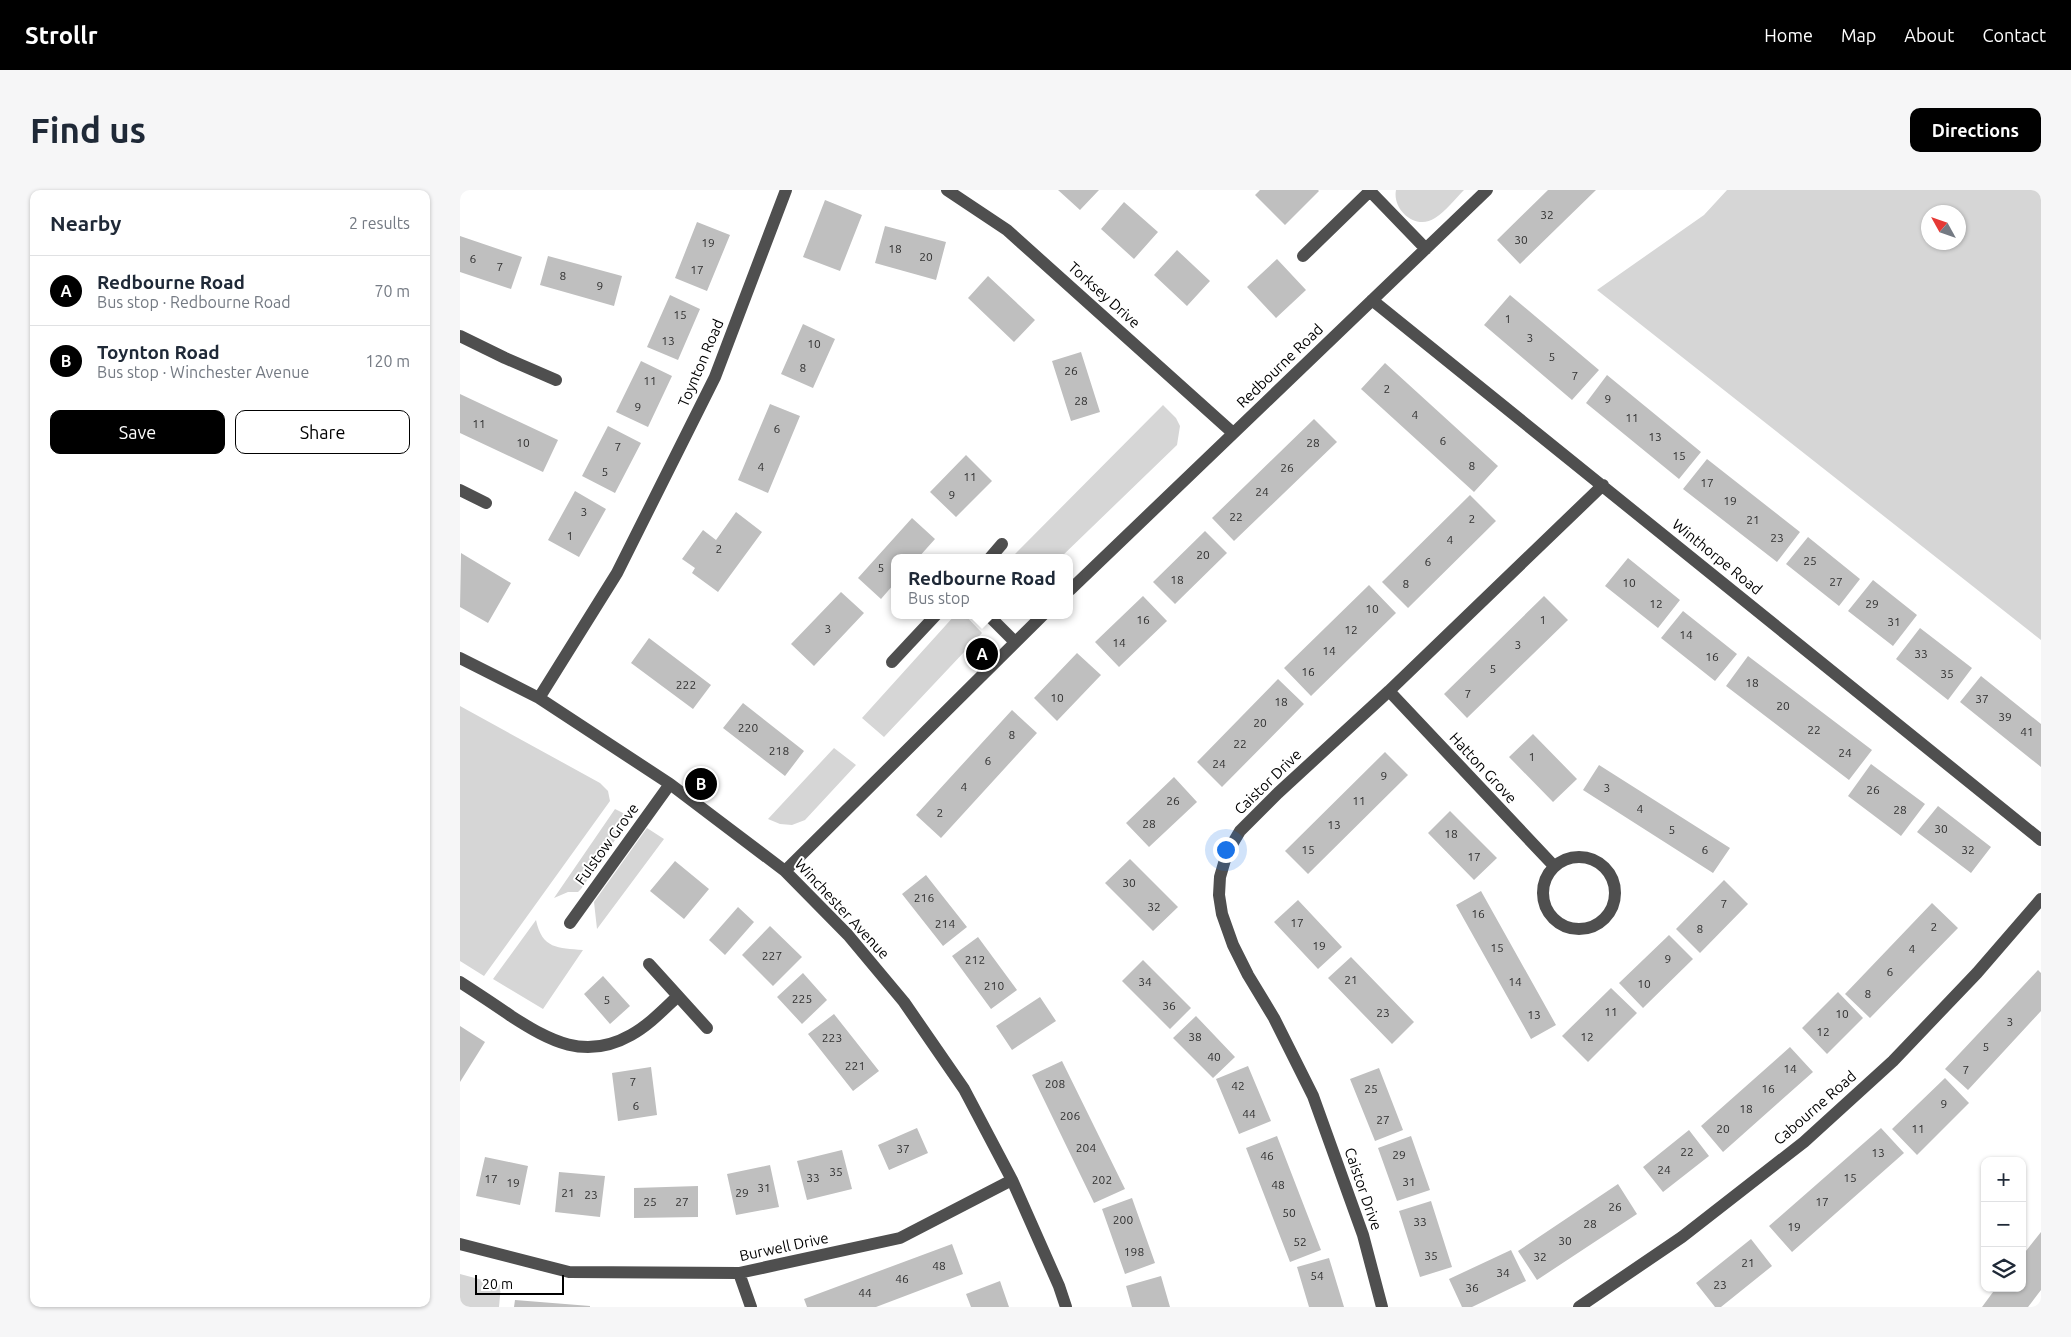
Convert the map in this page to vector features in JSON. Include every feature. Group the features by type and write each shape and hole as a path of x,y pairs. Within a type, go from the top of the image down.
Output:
{"street":[{"name":"Toynton Road","path":"539,698 617,573 715,377 786,190"},
{"name":"Torksey Drive","path":"947,190 1007,230 1233,433"},
{"path":"1303,256 1371,190 1426,249"},
{"name":"Redbourne Road","path":"1073,587 1487,190"},
{"name":"Winthorpe Road","path":"1372,300 2041,840"},
{"path":"460,336 556,380"},
{"name":"Caistor Drive","path":"1382,1307 1363,1235 1312,1096 1274,1018 1248,975 1233,945 1222,914 1219,895 1220,876 1227,853 1240,831 1603,485"},
{"path":"460,490 486,504"},
{"path":"993,554 1002,544"},
{"path":"892,662 932,619"},
{"path":"992,619 1015,642"},
{"path":"785,871 1039,619"},
{"name":"Winchester Avenue","path":"460,658 539,698 670,784 785,871 848,935 904,1002 964,1089 1012,1180 1059,1286 1066,1307"},
{"name":"Hatton Grove","path":"1389,691 1554,866"},
{"name":"Fulstow Grove","path":"570,923 670,784"},
{"path":"1573,857 1585,857 1597,861 1609,871 1614,882 1615,900 1610,911 1602,921 1591,927 1579,929 1566,927 1556,921 1547,911 1543,899 1543,887 1548,874 1554,866 1561,861 1573,857"},
{"name":"Cabourne Road","path":"1579,1307 1682,1237 1804,1142 1893,1062 1977,973 2041,899"},
{"path":"649,964 707,1028"},
{"path":"460,982 554,1042 591,1048 610,1044 630,1035 650,1021 678,996"},
{"name":"Burwell Drive","path":"460,1244 569,1272 740,1273 900,1238 1012,1180"},
{"path":"740,1273 751,1307"}],"shaded area":[{"path":"1396,190 1464,190 1435,218 1420,222 1413,220 1402,211 1398,205"},
{"path":"1727,190 2041,190 2041,640 1597,290 1704,215"},
{"path":"1163,405 1176,418 1180,426 1177,445 1064,554 1015,554"},
{"path":"951,619 969,619 982,633 884,737 862,718"},
{"path":"460,706 600,783 608,791 610,801 484,976 460,961"},
{"path":"834,748 856,765 805,820 792,825 780,824 768,819"},
{"path":"615,809 631,817 581,889 578,892 568,892 554,898"},
{"path":"647,828 664,839 597,929 594,902"},
{"path":"536,920 542,937 547,942 566,949 583,950 543,1009 493,979"},
{"path":"460,1274 501,1285 499,1307 460,1307"}],"building":[{"path":"1058,190 1099,190 1080,210"},
{"path":"1260,190 1319,191 1285,225 1255,195"},
{"path":"1548,190 1596,190 1520,264 1497,240"},
{"path":"825,200 862,215 840,271 803,257"},
{"path":"1124,202 1158,232 1134,259 1101,229"},
{"path":"697,222 730,235 707,291 675,278"},
{"path":"885,226 946,242 936,280 875,263"},
{"path":"460,236 522,257 511,289 460,272"},
{"path":"1177,250 1210,281 1187,306 1154,275"},
{"path":"548,256 622,276 614,306 540,285"},
{"path":"1277,259 1306,290 1276,318 1247,287"},
{"path":"988,276 1035,320 1014,342 968,298"},
{"path":"670,295 700,309 678,360 647,347"},
{"path":"1510,295 1599,370 1572,400 1484,325"},
{"path":"803,324 835,339 813,388 781,374"},
{"path":"1081,352 1100,412 1071,421 1052,361"},
{"path":"641,361 672,376 648,427 616,412"},
{"path":"1385,363 1498,466 1474,492 1361,389"},
{"path":"1607,375 1701,452 1679,479 1586,403"},
{"path":"460,394 558,440 543,472 460,433"},
{"path":"770,404 800,416 768,493 738,480"},
{"path":"1314,419 1337,442 1234,541 1212,518"},
{"path":"608,426 641,443 615,493 582,476"},
{"path":"966,455 992,481 956,517 930,492"},
{"path":"1707,459 1800,532 1777,562 1683,489"},
{"path":"575,491 606,509 579,557 548,540"},
{"path":"1470,495 1496,521 1408,608 1382,582"},
{"path":"736,512 762,532 718,592 692,573 695,568 682,559 703,530 716,540"},
{"path":"912,518 935,539 922,554 891,554 891,587 881,599 858,578"},
{"path":"1205,531 1227,553 1175,604 1153,582"},
{"path":"1808,537 1860,579 1839,606 1786,564"},
{"path":"461,553 511,583 488,623 460,607"},
{"path":"1628,558 1680,600 1658,628 1605,586"},
{"path":"1873,580 1917,615 1893,646 1848,611"},
{"path":"1369,585 1396,613 1311,696 1284,668"},
{"path":"841,592 864,613 814,666 791,644"},
{"path":"1143,596 1167,621 1119,667 1095,642"},
{"path":"1544,596 1568,620 1467,718 1444,694"},
{"path":"1683,611 1737,654 1715,681 1661,638"},
{"path":"1920,628 1972,668 1948,700 1896,659"},
{"path":"649,638 711,685 693,709 631,663"},
{"path":"1077,653 1101,675 1057,721 1034,698"},
{"path":"1748,656 1872,750 1849,780 1726,686"},
{"path":"1981,676 2041,724 2041,767 1960,702"},
{"path":"1278,679 1304,704 1222,787 1197,762"},
{"path":"743,703 804,751 785,776 723,728"},
{"path":"1012,710 1037,733 941,838 916,815"},
{"path":"1533,734 1577,779 1553,802 1509,757"},
{"path":"1385,752 1408,775 1308,874 1285,851"},
{"path":"1871,764 1925,804 1901,836 1848,796"},
{"path":"1599,765 1730,848 1713,873 1583,790"},
{"path":"1174,777 1197,802 1149,847 1126,823"},
{"path":"1938,806 1991,847 1971,873 1917,832"},
{"path":"1450,811 1497,858 1474,880 1428,833"},
{"path":"1130,859 1178,907 1153,931 1105,883"},
{"path":"675,861 709,889 684,919 650,891"},
{"path":"926,875 967,927 943,946 902,894"},
{"path":"1724,880 1748,904 1700,953 1676,929"},
{"path":"1481,891 1556,1025 1531,1039 1456,905"},
{"path":"1298,900 1342,947 1318,969 1274,922"},
{"path":"1932,903 1958,928 1870,1018 1845,994"},
{"path":"738,907 754,922 725,955 709,940"},
{"path":"770,926 802,957 773,986 742,955"},
{"path":"1669,935 1693,959 1643,1008 1619,983"},
{"path":"978,937 1017,990 991,1009 952,956"},
{"path":"1351,957 1414,1022 1392,1044 1328,978"},
{"path":"1143,960 1191,1008 1170,1029 1122,981"},
{"path":"2038,970 2041,973 2041,1011 1968,1090 1945,1069"},
{"path":"803,973 827,1000 802,1024 777,997"},
{"path":"603,976 630,1006 610,1024 584,994"},
{"path":"1611,988 1637,1013 1588,1062 1562,1036"},
{"path":"1838,992 1863,1018 1827,1054 1802,1028"},
{"path":"1040,997 1056,1021 1012,1050 996,1026"},
{"path":"834,1014 879,1071 853,1091 808,1034"},
{"path":"1196,1016 1235,1057 1213,1078 1173,1038"},
{"path":"460,1026 485,1042 460,1082"},
{"path":"1790,1047 1813,1072 1723,1152 1701,1126"},
{"path":"1062,1061 1125,1189 1094,1203 1032,1075"},
{"path":"1248,1066 1271,1121 1239,1134 1216,1079"},
{"path":"651,1067 657,1115 618,1121 612,1073"},
{"path":"1379,1068 1403,1130 1375,1141 1350,1079"},
{"path":"1945,1078 1969,1103 1917,1155 1892,1129"},
{"path":"917,1128 928,1153 889,1170 878,1145"},
{"path":"1881,1128 1904,1153 1792,1252 1769,1226"},
{"path":"1689,1130 1709,1156 1663,1192 1643,1167"},
{"path":"1277,1136 1321,1250 1290,1262 1246,1148"},
{"path":"1411,1136 1430,1190 1397,1201 1378,1148"},
{"path":"842,1150 852,1189 807,1200 797,1161"},
{"path":"485,1157 528,1166 520,1205 476,1196"},
{"path":"770,1165 779,1207 736,1215 727,1174"},
{"path":"559,1172 605,1176 600,1217 555,1212"},
{"path":"1618,1184 1637,1214 1537,1280 1518,1251"},
{"path":"698,1186 698,1217 634,1218 634,1188"},
{"path":"1132,1198 1155,1263 1125,1274 1102,1209"},
{"path":"1431,1201 1452,1267 1420,1277 1399,1211"},
{"path":"2041,1232 2041,1290 2028,1307 1982,1307 1993,1292 2026,1292 2026,1251"},
{"path":"1751,1239 1772,1266 1721,1307 1715,1307 1696,1283"},
{"path":"952,1244 963,1274 876,1307 807,1307 804,1299"},
{"path":"1511,1250 1526,1281 1472,1307 1462,1307 1449,1279"},
{"path":"1329,1258 1344,1307 1309,1307 1297,1267"},
{"path":"1161,1276 1170,1307 1132,1307 1126,1286"},
{"path":"1000,1281 1009,1307 971,1307 966,1294"},
{"path":"515,1300 590,1306 590,1307 514,1307"}],"place":[{"name":"Redbourne Road","path":"982,654"},
{"name":"Toynton Road","path":"701,784"}]}
